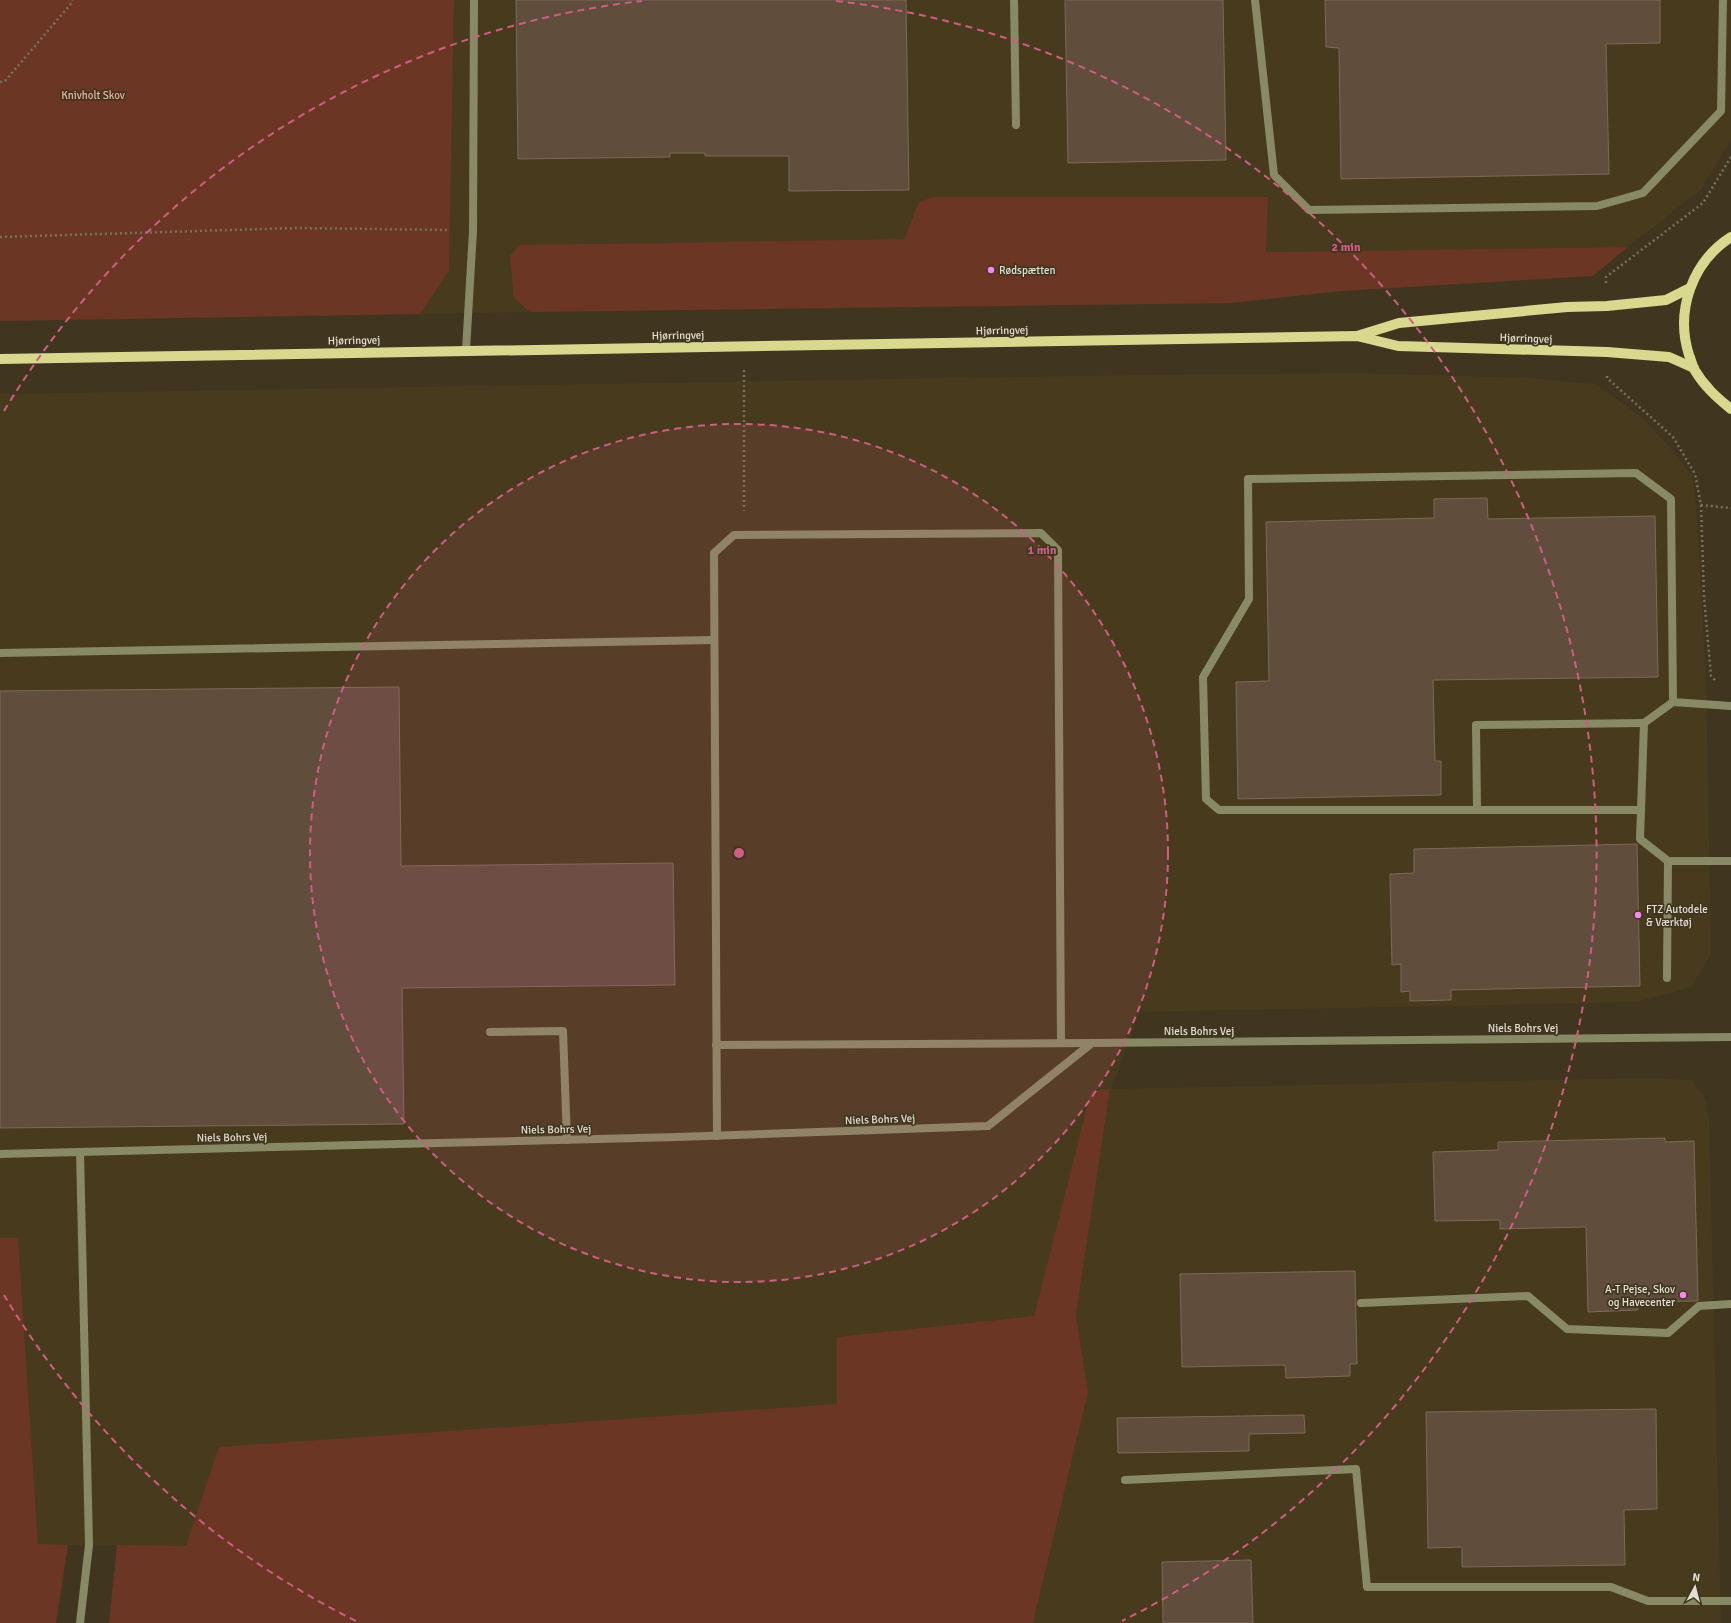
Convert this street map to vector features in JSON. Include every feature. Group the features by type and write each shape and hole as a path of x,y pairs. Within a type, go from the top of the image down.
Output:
{"main road":[{"path":"1731,237 1706,259 1690,288 1684,314 1685,342 1694,368 1710,392 1731,409"},
{"name":"Hjørringvej","path":"1357,336 1399,323 1567,307 1607,306 1666,300 1690,288"},
{"name":"Hjørringvej","path":"0,359 1357,336 1398,346 1607,352 1669,357 1694,368"}],"street":[{"path":"466,350 473,231 474,0"},
{"path":"1014,0 1016,125"},
{"path":"1255,0 1274,175 1310,210 1597,206 1643,193 1721,111 1723,0"},
{"path":"1641,810 1219,810 1206,799 1203,677 1249,599 1248,479 1636,473 1672,499 1673,702"},
{"path":"717,1136 714,553 734,535 1042,533 1058,550 1061,1043"},
{"path":"0,653 714,640"},
{"path":"1477,810 1476,725 1644,723 1673,702 1731,706"},
{"path":"1644,723 1640,839 1668,861 1731,861"},
{"path":"1667,978 1668,861"},
{"path":"490,1032 563,1031 567,1140"},
{"name":"Niels Bohrs Vej","path":"0,1154 717,1136 988,1126 1092,1043 1731,1037"},
{"path":"716,1045 1092,1043"},
{"path":"80,1152 89,1545 80,1623"},
{"path":"1361,1303 1528,1296 1567,1329 1668,1333 1699,1306 1731,1304"},
{"path":"1125,1480 1356,1469 1367,1587 1612,1587 1648,1601 1731,1601"}],"path":[{"path":"0,82 5,81 70,5 72,0"},
{"path":"0,237 296,228 473,231"},
{"path":"744,346 744,534"},
{"path":"1701,505 1704,597 1711,676 1716,681"}],"shaded area":[{"path":"454,0 1731,0 1731,140 1700,190 1628,247 1266,252 1267,197 919,202 905,239 520,245 514,298 530,312 420,314 449,271"},
{"path":"1356,373 1526,378 1595,384 1640,416 1667,444 1692,476 1696,504 1706,679 1711,954 1691,987 1636,1002 1140,1012 1111,1089 1647,1078 1691,1080 1705,1098 1709,1121 1721,1623 1033,1623 1088,1392 1076,1315 1110,1089 1091,1092 1034,1316 837,1337 838,1404 220,1447 186,1546 38,1545 18,1238 0,1238 0,394 1143,375"}],"green space":[{"name":"Knivholt Skov","path":"0,0 454,0 449,271 420,314 0,321"},
{"path":"934,197 1268,197 1266,252 1628,247 1593,276 1342,291 1231,303 530,312 514,298 510,256 520,245 904,239 919,202"},
{"path":"1110,1089 1076,1315 1088,1392 1033,1623 109,1623 117,1545 186,1546 219,1447 837,1404 837,1337 1034,1316 1091,1091"},
{"path":"0,1238 18,1238 38,1544 68,1545 56,1623 0,1623"}],"building":[{"path":"516,0 906,0 909,190 789,191 789,156 705,156 705,153 670,153 670,157 518,159"},
{"path":"1065,0 1223,0 1226,160 1068,163"},
{"path":"1325,0 1660,0 1660,43 1606,44 1609,174 1341,179 1339,48 1326,47"},
{"path":"1487,498 1488,519 1655,516 1658,677 1433,680 1435,761 1441,761 1441,795 1238,799 1236,682 1269,681 1266,522 1434,518 1434,499"},
{"path":"399,687 401,866 673,863 675,985 402,988 404,1124 0,1128 0,691"},
{"path":"1637,844 1640,986 1451,990 1451,1000 1410,1001 1410,991 1401,992 1401,964 1392,965 1390,874 1414,873 1414,849"},
{"path":"1665,1138 1665,1142 1694,1141 1698,1301 1638,1302 1638,1310 1588,1312 1586,1227 1500,1229 1500,1220 1435,1221 1433,1152 1498,1150 1498,1142"},
{"path":"1355,1271 1357,1364 1350,1364 1350,1376 1286,1378 1285,1365 1182,1367 1180,1274"},
{"path":"1656,1409 1657,1509 1624,1510 1625,1565 1462,1567 1462,1547 1428,1548 1426,1412"},
{"path":"1304,1415 1305,1433 1249,1434 1249,1451 1118,1453 1117,1418"},
{"path":"1251,1560 1253,1623 1163,1623 1162,1562"}],"place":[{"name":"Rødspætten","path":"991,270"},
{"name":"FTZ Autodele & Værktøj","path":"1638,915"},
{"name":"A-T Pejse, Skov og Havecenter","path":"1683,1295"}]}
